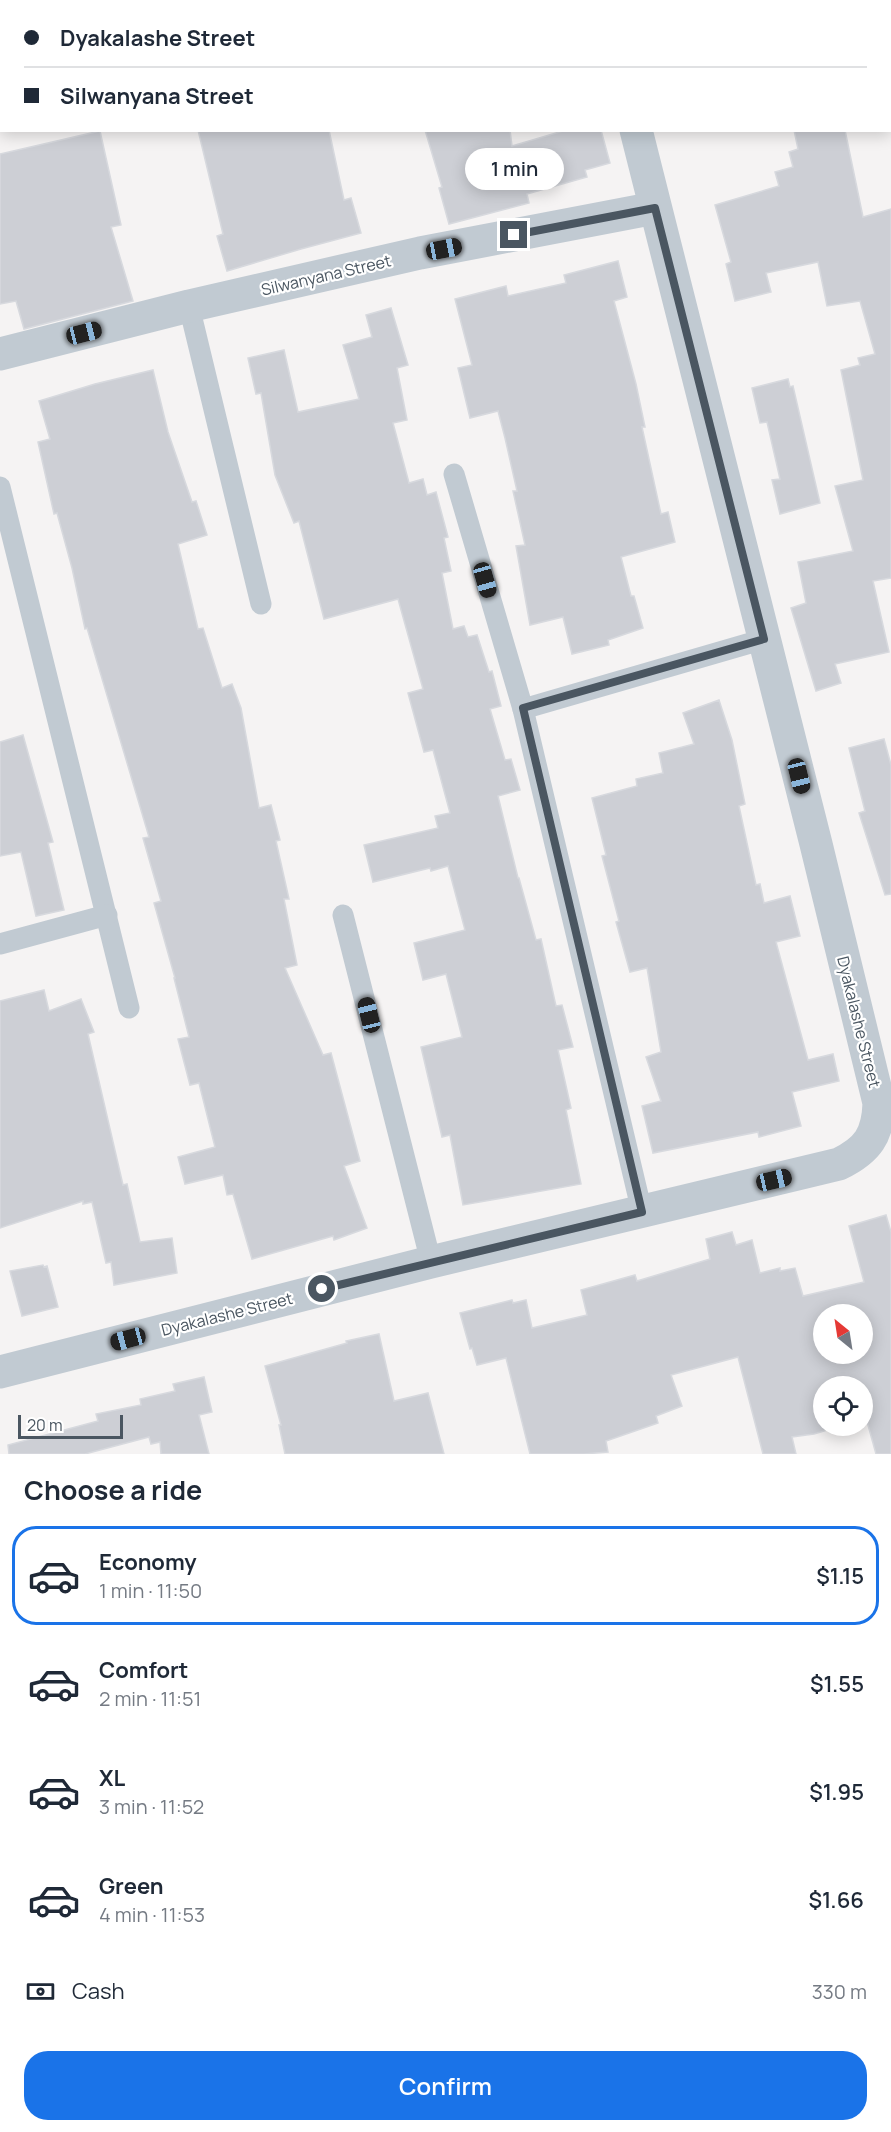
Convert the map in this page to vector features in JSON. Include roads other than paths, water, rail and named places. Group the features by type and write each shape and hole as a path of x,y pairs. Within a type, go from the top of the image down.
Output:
{"street":[{"name":"Dyakalashe Street","path":"0,1372 431,1262 839,1164 855,1156 866,1146 874,1133 878,1121 879,1103 636,132"},
{"name":"Silwanyana Street","path":"0,354 189,306 420,253 655,208"}],"lane":[{"path":"189,306 261,604"},
{"path":"454,474 523,708 642,1212"},
{"path":"0,487 129,1008"},
{"path":"523,708 764,639"},
{"path":"0,945 107,915"},
{"path":"343,915 431,1262"}]}
